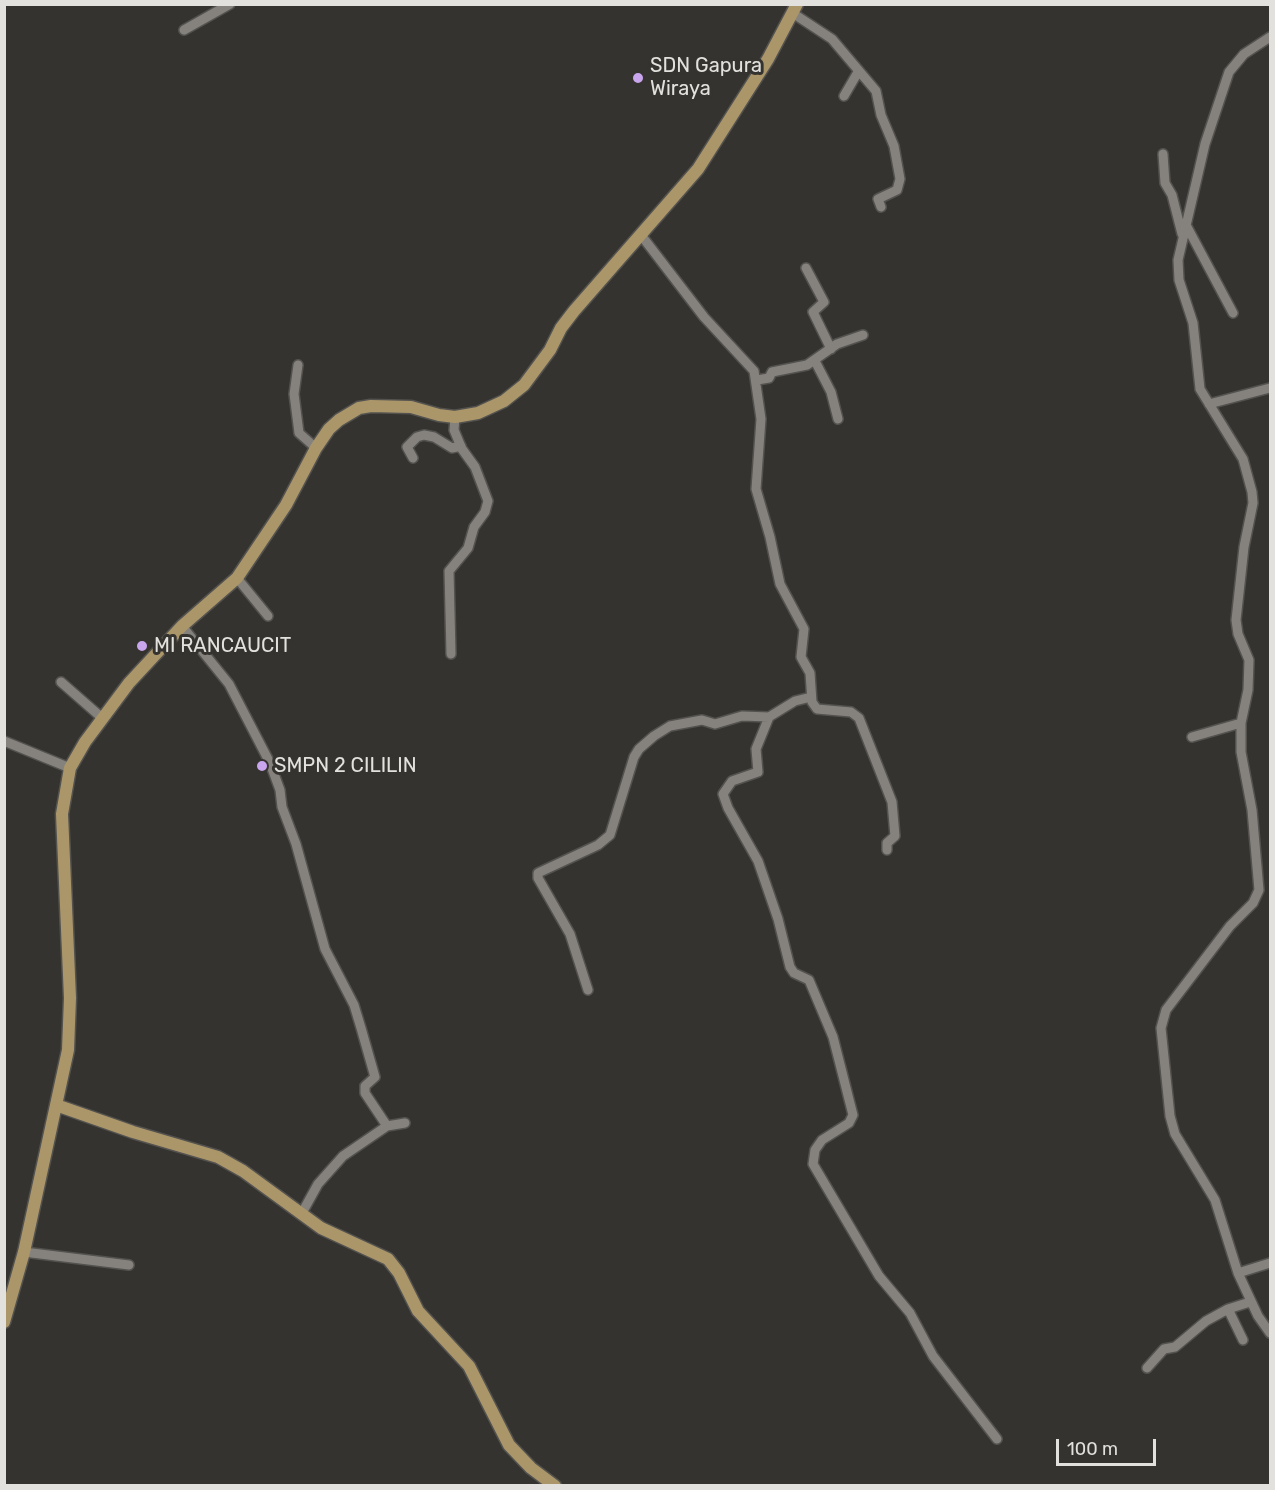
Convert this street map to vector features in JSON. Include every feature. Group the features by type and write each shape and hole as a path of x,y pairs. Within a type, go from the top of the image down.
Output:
{"main road":[{"path":"4,1322 24,1252 65,1065 69,1032 69,948 62,814 70,768 101,717 182,626 237,578 286,505 316,448 329,429 359,408 371,406 411,407 455,417 490,408 524,385 550,350 561,328 574,311 680,192 714,147 795,9"},
{"path":"56,1105 133,1132 218,1157 243,1170 333,1235 380,1253 388,1259 399,1273 418,1311 469,1366 509,1445 531,1468 555,1485"}],"street":[{"path":"184,30 230,4"},
{"path":"795,9 832,39 876,91 881,115 894,146 900,179 897,190 878,199 881,207"},
{"path":"1270,37 1251,47 1229,72 1205,144 1178,249 1179,279 1193,323 1199,384 1243,459 1252,492 1253,503 1244,547 1236,620 1238,634 1249,660 1248,690 1241,723 1243,770 1252,810 1259,890 1253,903 1230,926 1166,1010 1161,1028 1172,1125 1183,1151 1215,1200 1238,1273 1250,1302 1270,1333"},
{"path":"844,96 858,72"},
{"path":"1162,154 1165,183 1172,195 1182,234"},
{"path":"1185,223 1233,313"},
{"path":"641,235 704,316 751,366 757,380 761,420 756,489 780,584 804,629 801,657 810,673 812,697 816,708 851,712 859,718 892,802 895,836 886,843 887,850"},
{"path":"806,268 824,302 813,312 831,349"},
{"path":"757,380 769,378 772,372 792,370 815,361 843,341 863,335"},
{"path":"815,361 831,392 838,419"},
{"path":"298,365 294,394 299,433 316,448"},
{"path":"1209,404 1270,388"},
{"path":"451,654 449,571 468,548 474,527 485,512 488,501 475,468 454,430 455,417"},
{"path":"413,458 407,447 417,437 424,435 438,438 449,447 461,446"},
{"path":"237,578 268,616"},
{"path":"182,626 229,684 270,763 280,790 282,807 296,844 325,949 354,1005 361,1028 375,1077 365,1086 365,1093 387,1126"},
{"path":"61,682 101,717"},
{"path":"812,697 789,704 770,717 756,749 758,772 732,781 723,794 728,808 758,861 778,919 790,967 794,973 809,980 833,1036 853,1114 849,1123 822,1140 815,1150 813,1164 879,1276 910,1313 933,1356 997,1439"},
{"path":"588,990 570,934 538,878 538,873 598,845 610,835 634,757 639,749 654,736 670,726 702,720 715,724 742,716 770,717"},
{"path":"1192,737 1241,723"},
{"path":"4,741 70,768"},
{"path":"302,1213 318,1184 343,1156 387,1126 405,1122"},
{"path":"24,1252 129,1264"},
{"path":"1238,1273 1270,1263"},
{"path":"1147,1368 1164,1349 1175,1347 1191,1333 1228,1309 1250,1302"},
{"path":"1228,1309 1243,1340"}],"place":[{"name":"SDN Gapura Wiraya","path":"638,78"},
{"name":"MI RANCAUCIT","path":"142,646"},
{"name":"SMPN 2 CILILIN","path":"262,766"}]}
